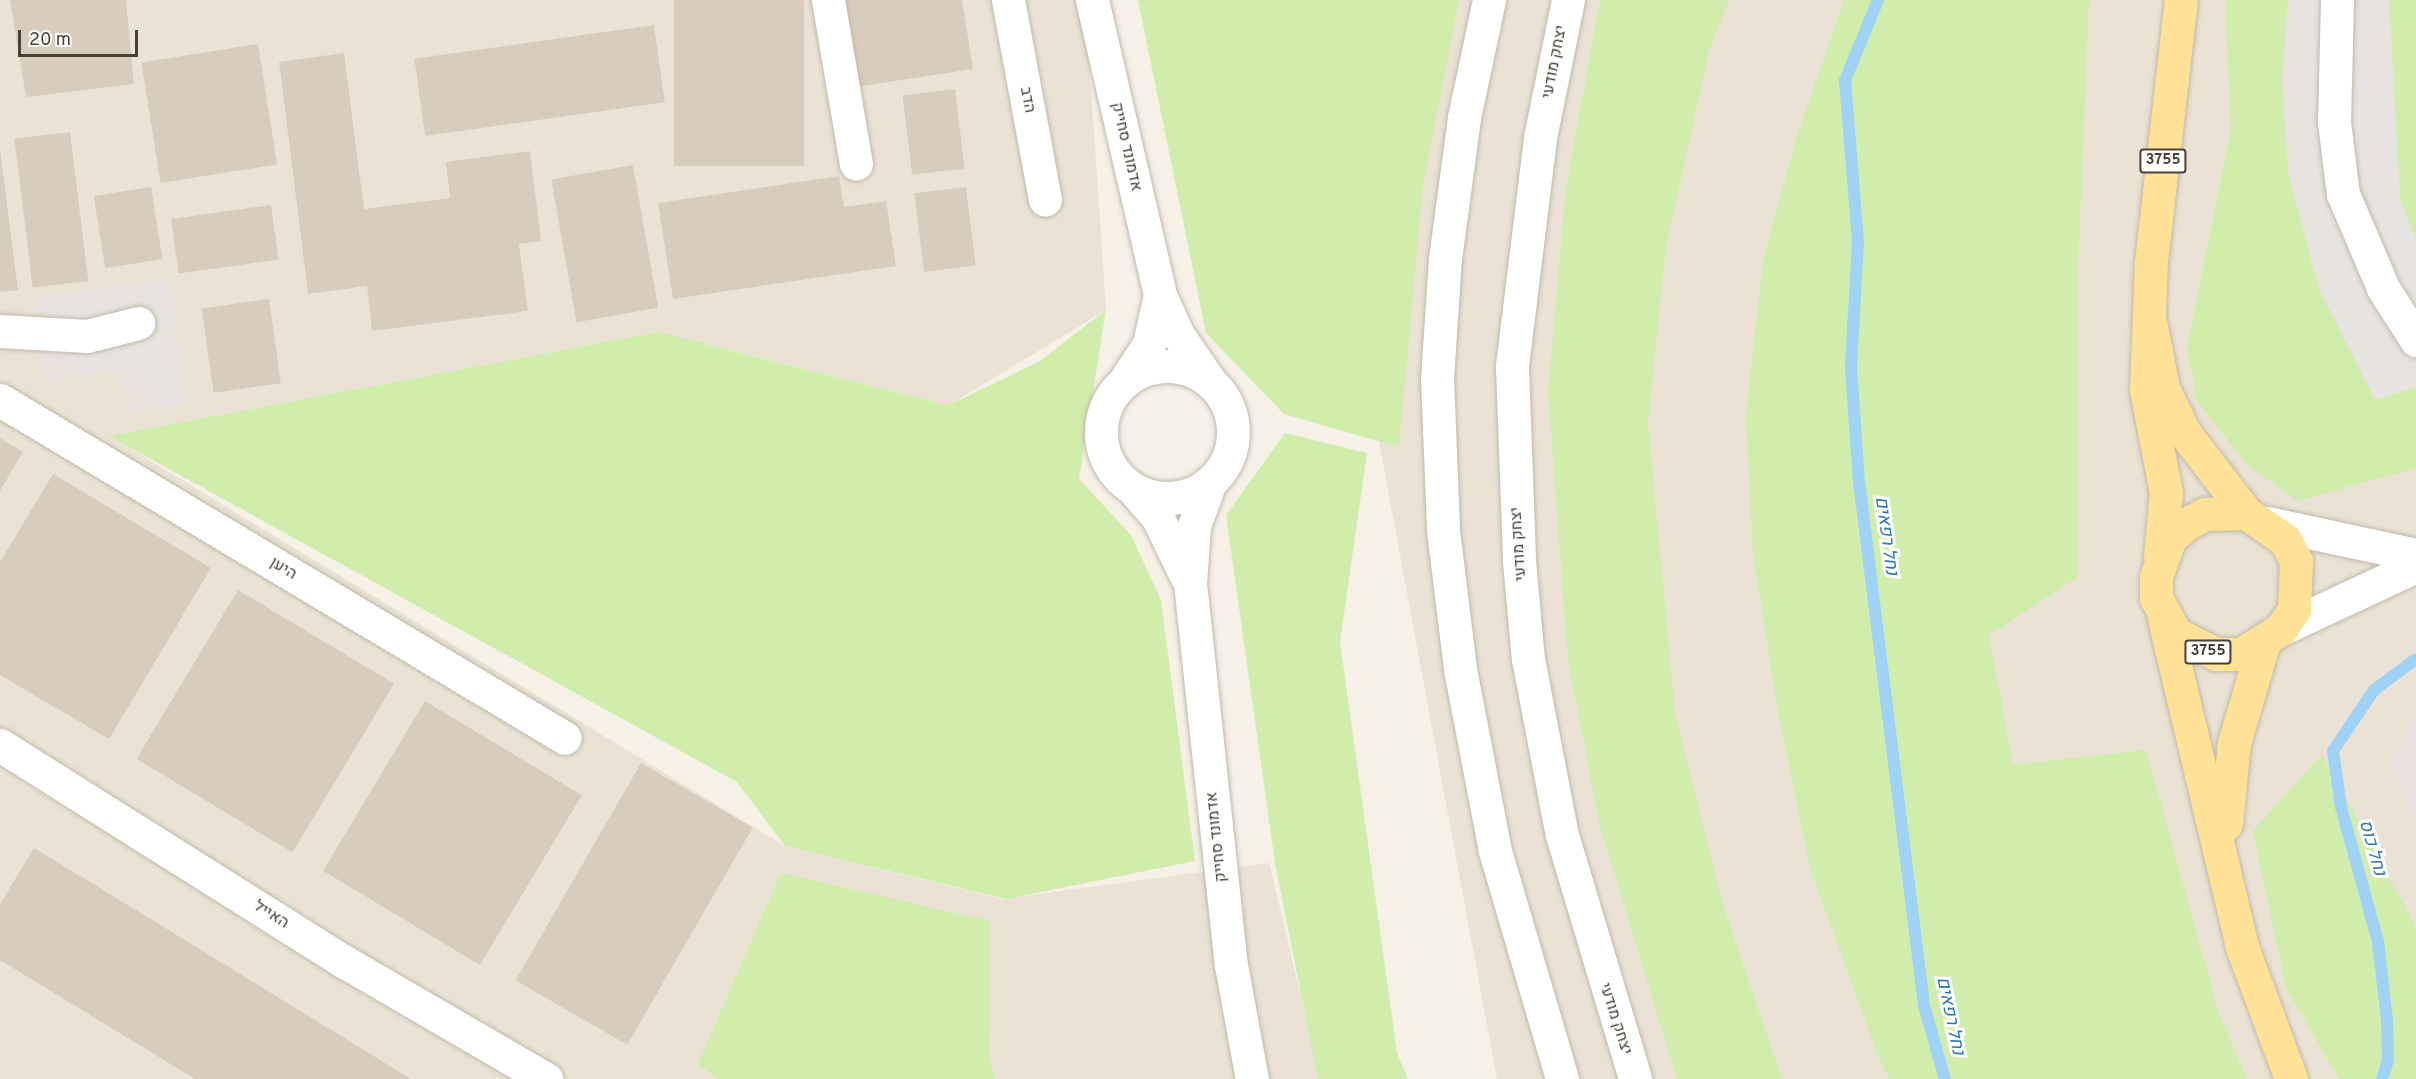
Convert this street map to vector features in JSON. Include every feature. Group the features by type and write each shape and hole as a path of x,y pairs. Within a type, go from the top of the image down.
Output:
{"main road":[{"name":"3755","path":"2181,0 2151,262 2146,390 2166,493 2156,598 2164,618 2225,865 2242,947 2291,1079"},
{"name":"3755","path":"2150,321 2163,388 2184,432 2296,561 2294,609 2272,637 2234,743 2225,865"},
{"path":"2160,556 2186,524 2205,514 2257,518"},
{"name":"3755","path":"2164,618 2176,634 2216,654 2241,654 2272,637"}],"street":[{"path":"828,0 856,164"},
{"name":"הדב","path":"1008,0 1045,200"},
{"name":"אדמונד סחייק","path":"1092,0 1160,295 1178,335 1210,381"},
{"path":"1490,0 1464,118 1445,258 1437,378 1443,530 1460,669 1495,851 1562,1079"},
{"name":"יצחק מודעי","path":"1568,0 1540,138 1512,367 1519,561 1528,659 1563,835 1635,1079"},
{"path":"2337,0 2334,122 2343,194 2383,288 2416,340"},
{"name":"אדמונד סחייק","path":"1124,382 1149,344 1160,295"},
{"path":"0,331 87,336 138,323"},
{"path":"1161,366 1192,371 1210,381 1228,406 1233,436 1224,466 1210,482 1173,498 1133,489 1111,467 1102,439 1106,407 1124,382 1161,366"},
{"name":"היען","path":"0,400 566,738"},
{"name":"אדמונד סחייק","path":"1210,482 1194,526 1191,594 1231,965 1252,1079"},
{"name":"אדמונד סחייק","path":"1133,489 1171,538 1191,594"},
{"path":"2257,518 2416,555"},
{"path":"2272,637 2416,566"},
{"name":"האייל","path":"0,745 345,962 546,1079"}],"shaded area":[{"path":"0,0 1085,0 1106,310 949,405 660,332 110,436 785,846 1002,899 1269,863 1321,1079 0,1079"},
{"path":"1428,0 2416,0 2416,1079 1497,1079 1352,295"},
{"path":"2288,0 2389,0 2400,198 2416,240 2416,387 2375,400 2319,289 2288,173 2282,80"},
{"path":"171,279 186,404 128,412 122,370 45,380 35,297"},
{"path":"2416,717 2416,822 2398,788 2394,759"}],"green space":[{"path":"1138,0 1459,0 1423,186 1399,447 1284,414 1206,333"},
{"path":"1600,0 1729,0 1709,51 1666,248 1648,422 1675,714 1723,905 1782,1079 1677,1079 1600,826 1568,661 1548,392 1566,188"},
{"path":"1844,0 2089,0 2078,269 2078,577 1989,635 2013,765 2146,750 2220,1017 2247,1079 1889,1079 1877,1053 1810,868 1777,706 1753,554 1746,416 1763,261 1796,139"},
{"path":"2225,0 2416,0 2416,468 2298,501 2248,466 2197,401 2187,349 2231,129"},
{"path":"1106,310 1079,479 1131,535 1161,600 1195,861 1006,899 785,846 737,782 109,436 659,332 949,405 1040,361"},
{"path":"1285,433 1367,453 1340,642 1397,1053 1408,1079 1318,1079 1275,863 1226,515"},
{"path":"2322,754 2416,927 2416,1079 2339,1079 2286,988 2253,831"},
{"path":"781,873 990,921 989,1055 994,1079 718,1079 698,1064"}],"building":[{"path":"10,0 126,0 134,84 26,97"},
{"path":"674,0 804,0 804,166 674,166"},
{"path":"835,0 962,0 973,69 849,88"},
{"path":"654,25 665,102 425,136 414,59"},
{"path":"258,44 277,164 161,183 141,62"},
{"path":"344,53 364,209 450,198 446,162 530,151 541,241 519,244 528,311 372,331 367,286 308,294 279,62"},
{"path":"955,89 965,168 912,175 902,95"},
{"path":"70,132 88,281 33,288 14,139"},
{"path":"0,149 18,290 0,292"},
{"path":"633,165 658,308 576,322 551,179"},
{"path":"839,176 844,207 886,201 896,266 673,299 658,203"},
{"path":"151,187 162,259 105,268 94,196"},
{"path":"966,187 976,265 924,272 914,193"},
{"path":"271,205 279,259 179,274 171,219"},
{"path":"269,299 281,383 213,393 202,308"},
{"path":"0,438 23,452 0,491"},
{"path":"53,474 211,568 109,739 0,675 0,562"},
{"path":"238,590 394,684 293,853 137,759"},
{"path":"425,701 582,795 480,965 323,871"},
{"path":"641,763 753,828 627,1045 516,980"},
{"path":"34,848 411,1079 195,1079 0,960 0,904"}],"waterway":[{"name":"נחל רפאים","path":"1878,0 1845,80 1858,241 1851,368 1859,481 1924,1005 1945,1079"},
{"name":"נחל כוס","path":"2382,1079 2388,1060 2387,1019 2378,942 2341,807 2333,751 2374,690 2416,659"}]}
